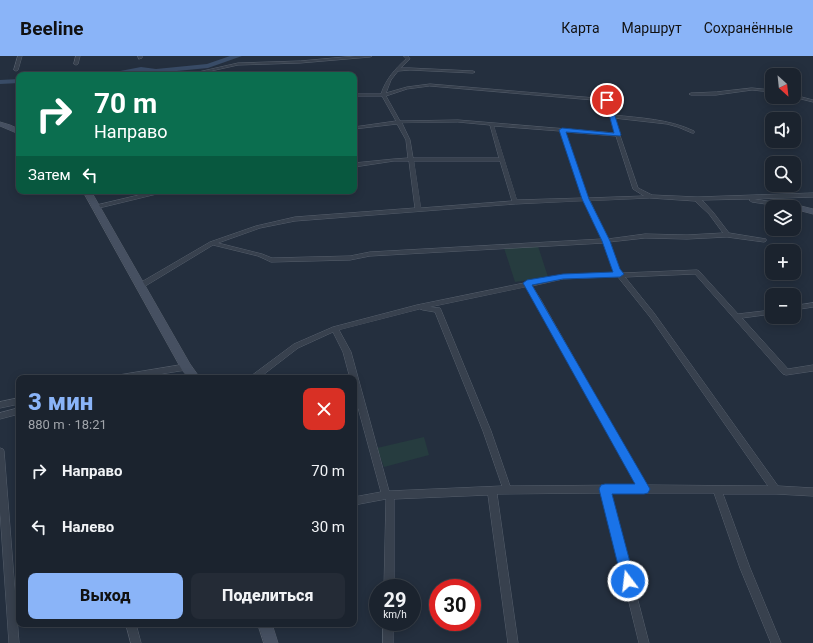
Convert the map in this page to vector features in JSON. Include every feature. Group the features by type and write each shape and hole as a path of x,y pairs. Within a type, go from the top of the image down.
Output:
{"street":[{"path":"16,70 20,56"},
{"path":"76,64 78,56"},
{"path":"201,72 238,64 297,62 370,56"},
{"path":"383,96 388,83 396,70 409,57"},
{"path":"292,58 296,59 297,62"},
{"path":"396,70 432,69 473,72"},
{"path":"357,95 383,96 407,88 430,85 607,100 610,116 636,189 651,196"},
{"path":"691,94 721,93 734,90 765,89"},
{"path":"383,96 400,122 408,140 418,209"},
{"path":"801,98 813,102"},
{"path":"610,116 667,123 680,126 692,132"},
{"path":"357,128 400,122 458,121 618,135"},
{"path":"0,124 16,130"},
{"path":"492,125 516,202"},
{"path":"562,130 586,199 606,241 616,270 652,315 776,490"},
{"path":"357,165 411,159 502,159"},
{"path":"88,194 186,367 193,375"},
{"path":"95,207 150,194"},
{"path":"140,286 212,243 258,227 295,219 516,202 651,196 697,199 813,195"},
{"path":"742,198 765,202"},
{"path":"697,199 711,213 727,235"},
{"path":"801,208 813,212"},
{"path":"212,243 271,260 350,258 370,254 606,241 645,236 687,237 727,235 764,240"},
{"path":"258,375 296,346 335,329 417,307 527,283 563,277 697,272 786,372 813,368"},
{"path":"527,283 644,489"},
{"path":"801,307 813,306"},
{"path":"417,307 438,310 487,431 507,490"},
{"path":"736,317 765,313"},
{"path":"335,329 347,352 353,375"},
{"path":"138,375 186,367"},
{"path":"149,375 158,372"},
{"path":"357,388 388,496 389,579"},
{"path":"0,405 16,402"},
{"path":"0,416 16,412"},
{"path":"0,451 1,488 14,643"},
{"path":"605,489 644,643"},
{"path":"357,501 388,496 492,490 644,489 776,490 813,492"},
{"path":"492,490 513,643"},
{"path":"717,490 745,568 776,643"},
{"path":"132,627 136,643"},
{"path":"266,627 271,643"},
{"path":"388,631 388,643"}],"green space":[{"path":"538,246 548,277 515,282 504,248"},
{"path":"424,437 429,455 384,467 377,448"}],"waterway":[{"path":"126,72 141,69 156,71 208,66 238,56"},
{"path":"0,82 16,81"}],"route":[{"path":"607,100 610,116 618,135 562,130 586,199 606,241 616,270 620,274 563,277 527,283 644,489 605,489 628,581"}]}
